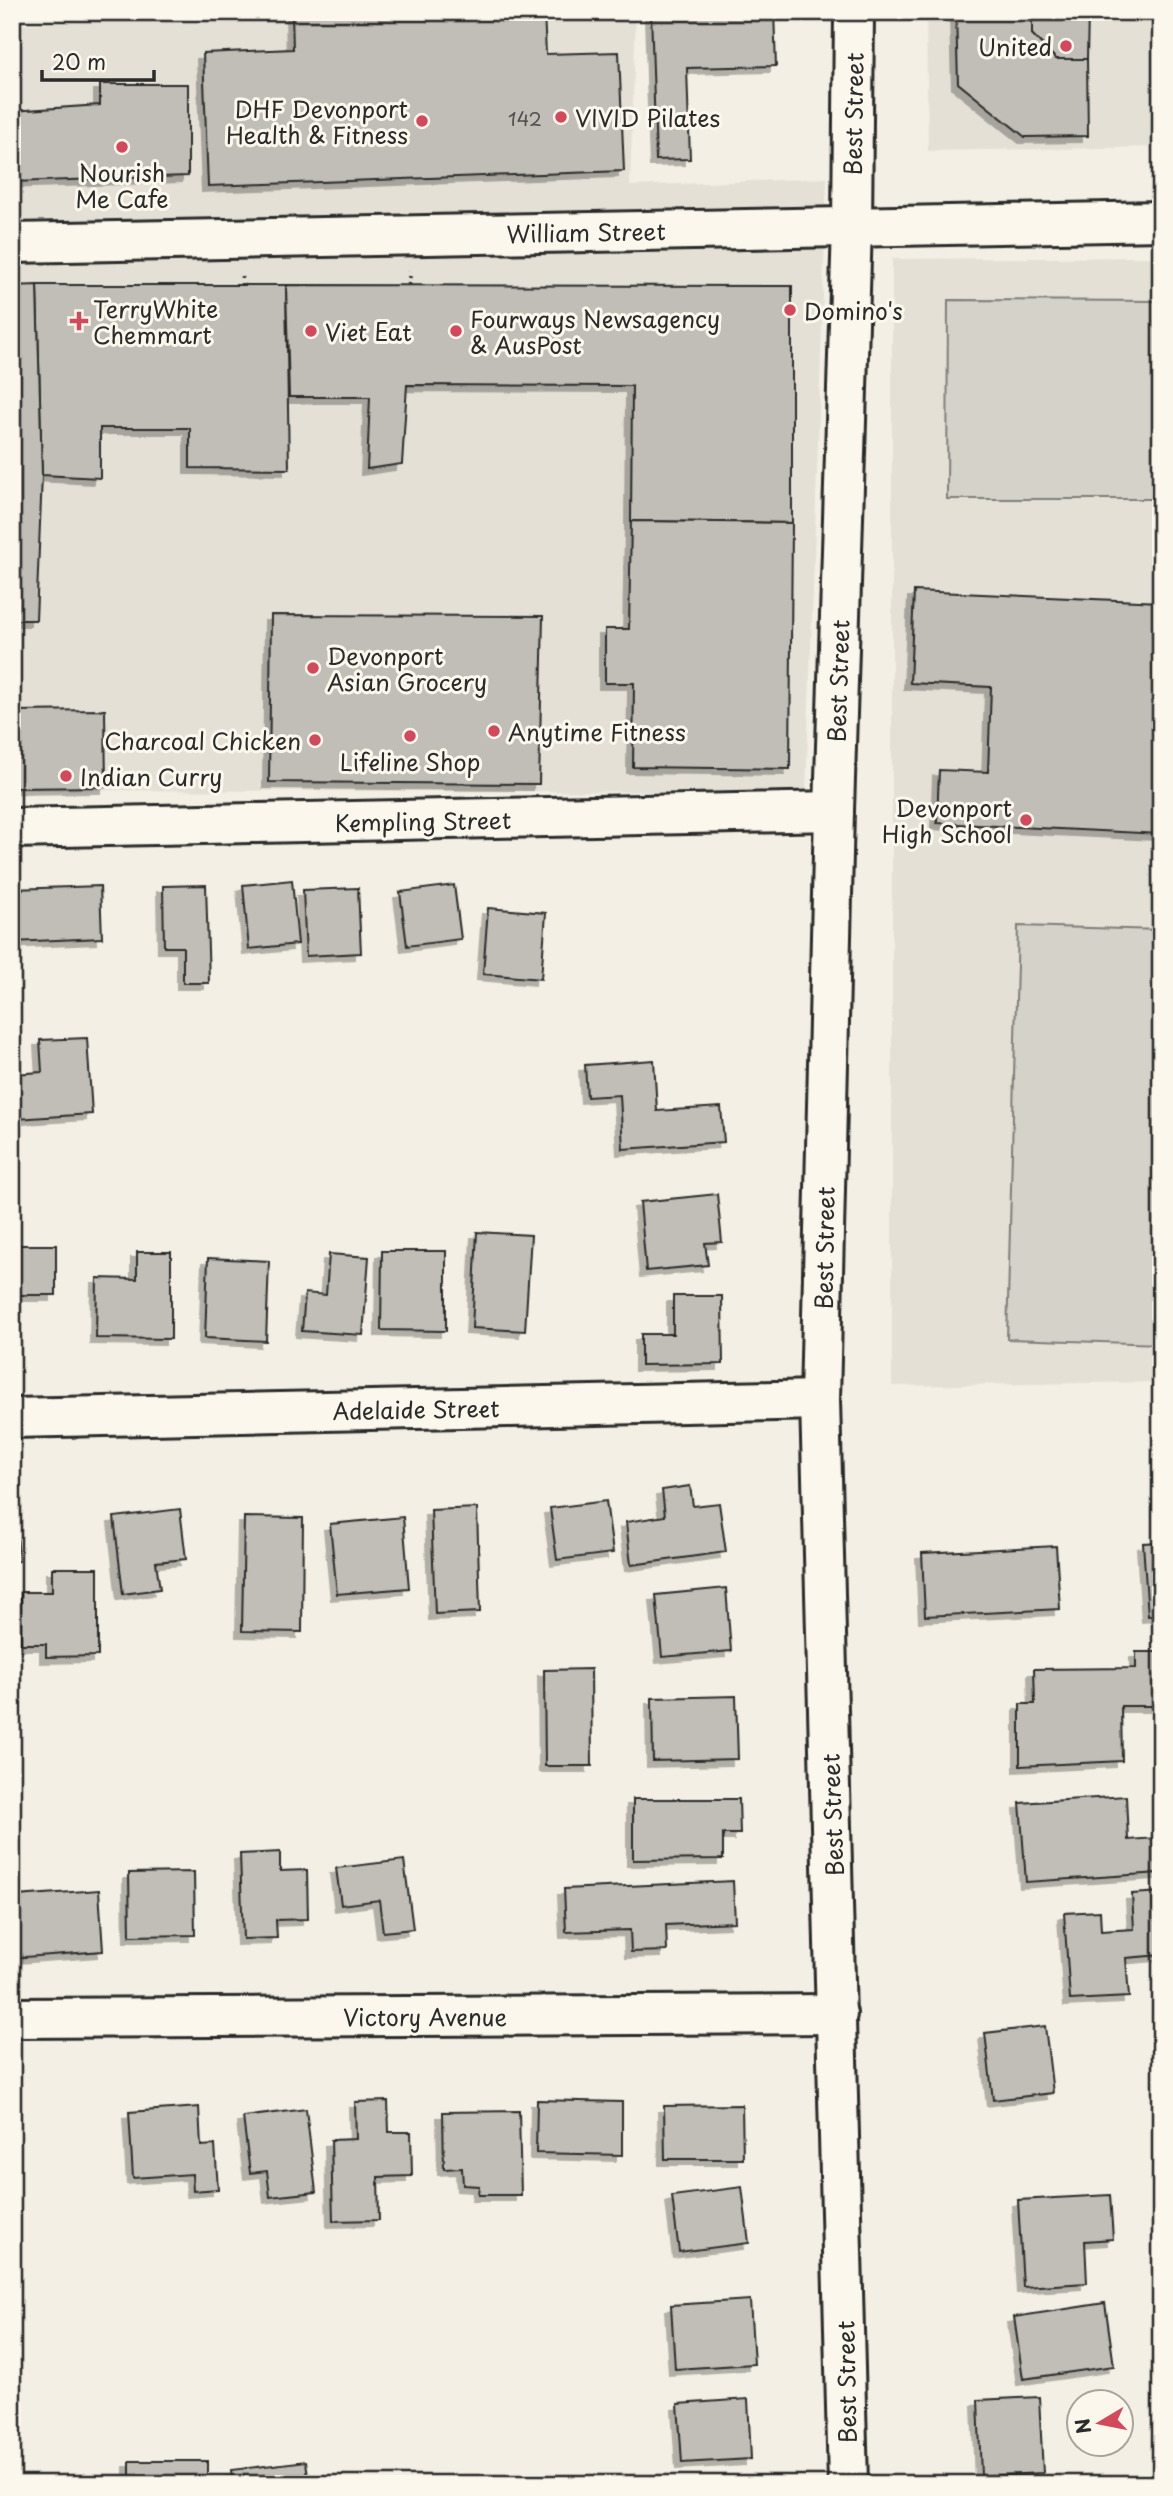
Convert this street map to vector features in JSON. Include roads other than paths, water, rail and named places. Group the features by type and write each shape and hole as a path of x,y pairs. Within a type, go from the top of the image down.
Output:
{"street":[{"name":"Best Street","path":"848,2484 838,2014 820,1400 852,226 854,12"},
{"name":"William Street","path":"12,243 1161,221"},
{"name":"Kempling Street","path":"12,828 834,811"},
{"name":"Adelaide Street","path":"12,1418 820,1400"},
{"name":"Victory Avenue","path":"12,2018 838,2014"}],"place":[{"name":"United","path":"1066,46"},
{"name":"VIVID Pilates","path":"561,117"},
{"name":"DHF Devonport Health & Fitness","path":"422,121"},
{"name":"Nourish Me Cafe","path":"122,147"},
{"name":"Domino's","path":"790,310"},
{"name":"TerryWhite Chemmart","path":"79,321"},
{"name":"Viet Eat","path":"311,331"},
{"name":"Fourways Newsagency & AusPost","path":"456,331"},
{"name":"Devonport Asian Grocery","path":"313,668"},
{"name":"Anytime Fitness","path":"494,731"},
{"name":"Lifeline Shop","path":"410,736"},
{"name":"Charcoal Chicken","path":"315,740"},
{"name":"Indian Curry","path":"66,776"},
{"name":"Devonport High School","path":"1026,820"}]}
